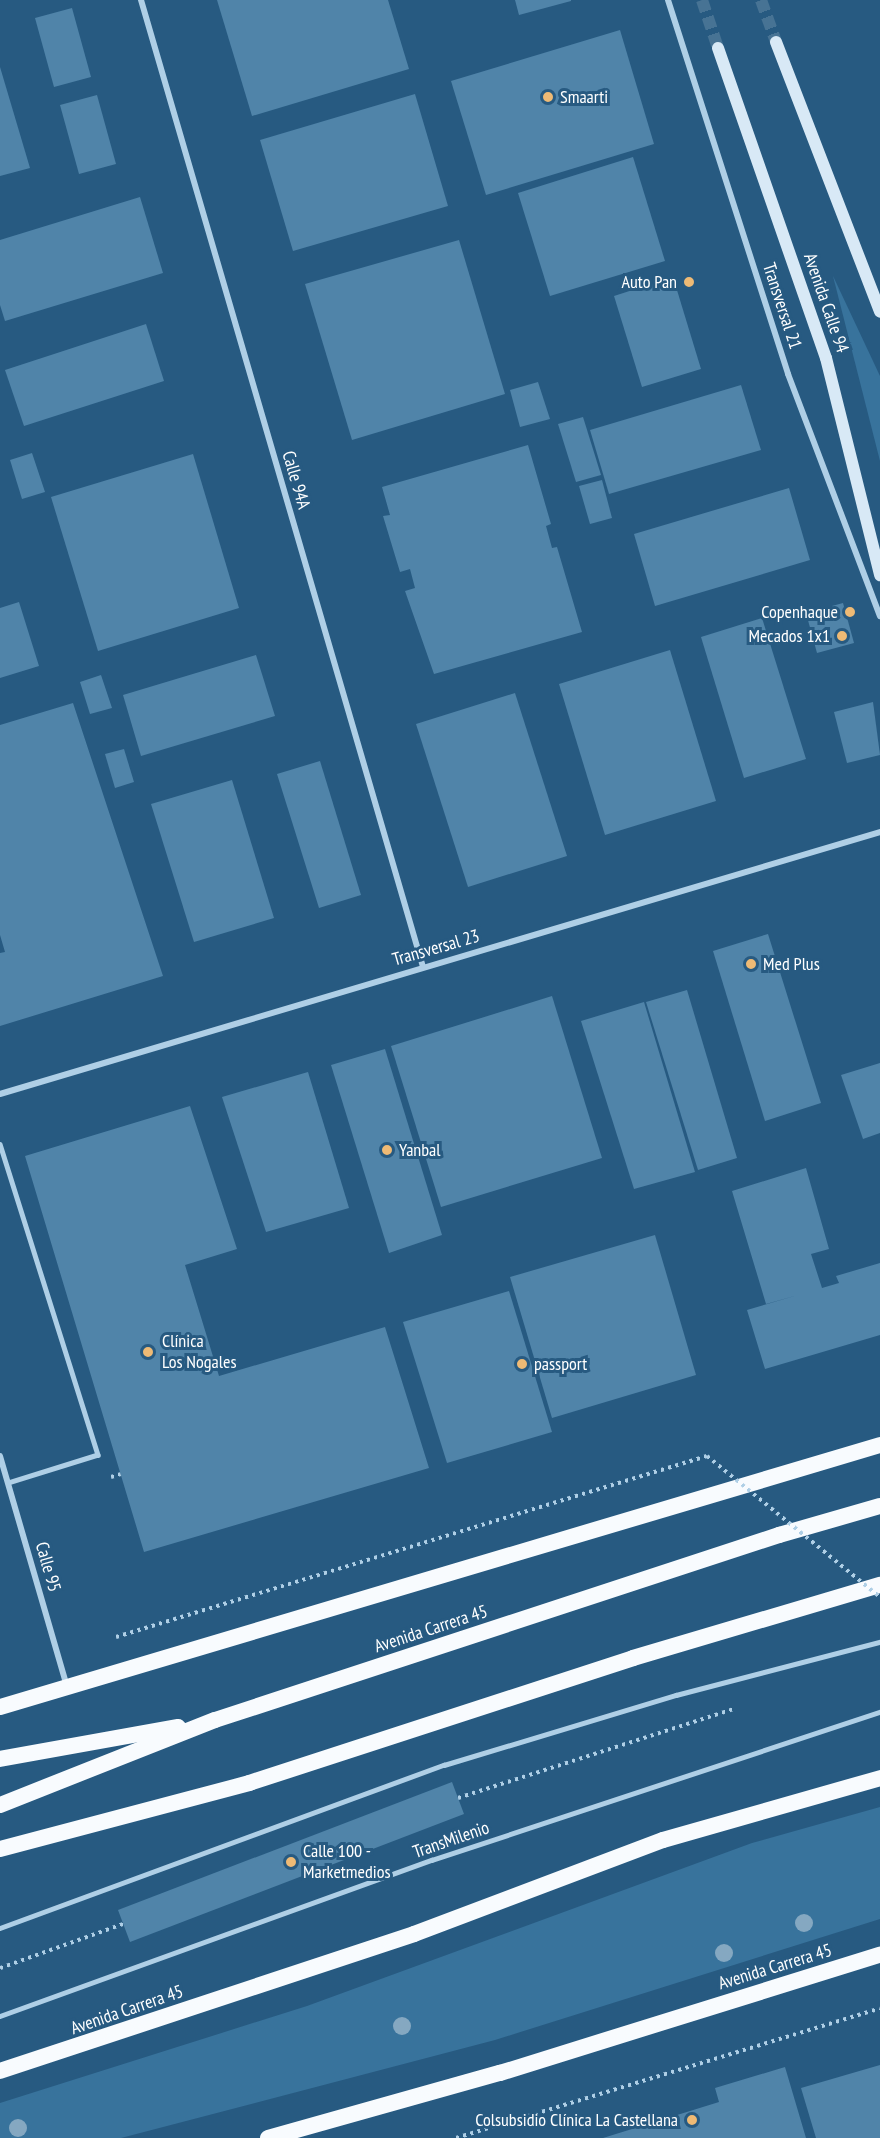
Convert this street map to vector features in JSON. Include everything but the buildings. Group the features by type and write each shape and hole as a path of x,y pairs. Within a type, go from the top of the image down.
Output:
{"highway":[{"path":"0,1707 880,1445"},
{"name":"Avenida Carrera 45","path":"0,1805 214,1720 779,1534 880,1506"},
{"path":"0,1849 249,1783 633,1658 880,1585"},
{"path":"0,1759 214,1720"},
{"name":"Avenida Carrera 45","path":"0,2071 414,1934 663,1840 880,1778"},
{"name":"Avenida Carrera 45","path":"268,2138 500,2073 880,1955"}],"main road":[{"path":"776,42 880,312"},
{"name":"Avenida Calle 94","path":"718,48 824,351 880,575"}],"street":[{"name":"Calle 94A","path":"141,0 423,967"},
{"name":"Transversal 21","path":"668,0 788,374 880,616"},
{"name":"Transversal 23","path":"0,1094 880,832"},
{"name":"Calle 95","path":"0,1456 67,1687"}],"lane":[{"path":"0,1144 98,1455 8,1484"},
{"path":"0,1928 444,1765 676,1695 880,1642"},
{"name":"TransMilenio","path":"0,2016 432,1860 880,1712"}],"path":[{"path":"116,1636 707,1456 880,1597"},
{"path":"458,1798 629,1743"},
{"path":"0,1968 123,1924"},
{"path":"456,2138 880,2008"}],"shaded area":[{"path":"833,276 880,376 880,461"},
{"path":"880,1807 880,1919 495,2040 121,2138 0,2138 0,2103 307,2006 752,1843"}],"tunnel":[{"path":"702,0 718,48"},
{"path":"761,0 776,42"}],"place":[{"name":"Smaarti","path":"548,97"},
{"name":"Auto Pan","path":"689,282"},
{"name":"Copenhaque","path":"850,612"},
{"name":"Mecados 1x1","path":"842,636"},
{"name":"Med Plus","path":"751,964"},
{"name":"Yanbal","path":"387,1150"},
{"name":"Clínica Los Nogales","path":"148,1352"},
{"name":"passport","path":"522,1364"},
{"name":"Calle 100 - Marketmedios","path":"291,1862"},
{"name":"Colsubsidio Clínica La Castellana","path":"692,2120"}]}
